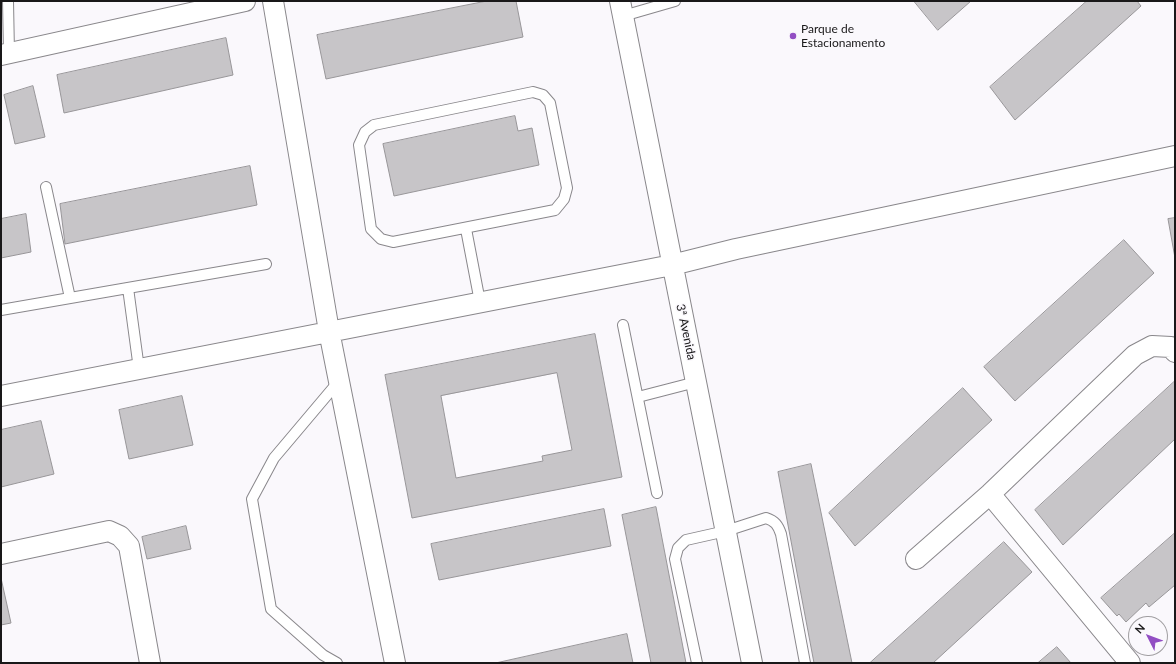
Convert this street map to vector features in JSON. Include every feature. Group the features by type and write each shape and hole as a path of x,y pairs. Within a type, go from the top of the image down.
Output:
{"street":[{"path":"5,54 245,1"},
{"path":"273,1 338,381 395,663"},
{"name":"3ª Avenida","path":"621,9 752,663"},
{"path":"1,396 672,265 743,248 1175,156"},
{"path":"916,559 990,494 1135,355 1152,346 1171,347 1175,352"},
{"path":"990,494 1130,663"},
{"path":"1,554 109,531 120,536 129,546 150,663"}],"lane":[{"path":"5,54 8,1"},
{"path":"621,9 675,1"},
{"path":"534,92 543,95 550,103 567,188 564,198 555,210 466,229 393,242 381,239 371,229 359,145 365,132 374,125 397,120 534,92"},
{"path":"46,187 70,298"},
{"path":"466,229 480,302"},
{"path":"1,310 266,264"},
{"path":"128,288 140,369"},
{"path":"623,325 657,493"},
{"path":"337,663 323,655 271,609 252,499 274,458 338,381"},
{"path":"638,397 696,382"},
{"path":"697,663 675,559 678,548 686,540 726,531 766,518 772,520 777,525 781,534 805,663"}],"building":[{"path":"487,1 516,1 523,37 326,79 317,35"},
{"path":"914,1 971,1 938,30"},
{"path":"1087,1 1137,1 1141,6 1015,120 990,87"},
{"path":"226,38 233,75 64,113 57,75"},
{"path":"33,86 45,137 15,144 4,95"},
{"path":"515,116 518,131 532,128 539,165 394,196 383,144"},
{"path":"250,166 257,205 65,244 60,204"},
{"path":"26,214 31,252 1,258 1,219"},
{"path":"1175,218 1175,258 1168,219"},
{"path":"1124,240 1154,273 1015,401 984,367"},
{"path":"595,334 622,477 412,518 385,375","holes":["557,373 572,450 542,456 543,461 456,478 441,396"]},
{"path":"1175,381 1175,439 1063,545 1035,510"},
{"path":"963,388 992,420 855,546 829,513"},
{"path":"182,396 193,445 129,459 119,410"},
{"path":"41,421 54,474 1,487 1,430"},
{"path":"811,464 852,663 814,663 778,472"},
{"path":"656,507 686,663 651,663 622,515"},
{"path":"604,509 611,546 439,580 431,544"},
{"path":"186,526 191,549 147,559 142,537"},
{"path":"1175,533 1175,585 1149,607 1146,603 1132,616 1128,616 1128,620 1126,622 1119,614 1117,616 1101,598"},
{"path":"1004,542 1032,572 933,663 870,663"},
{"path":"1,578 11,623 1,625"},
{"path":"627,634 633,663 496,663"},
{"path":"1057,647 1071,663 1038,663"}],"place":[{"name":"Parque de Estacionamento","path":"793,36"}]}
